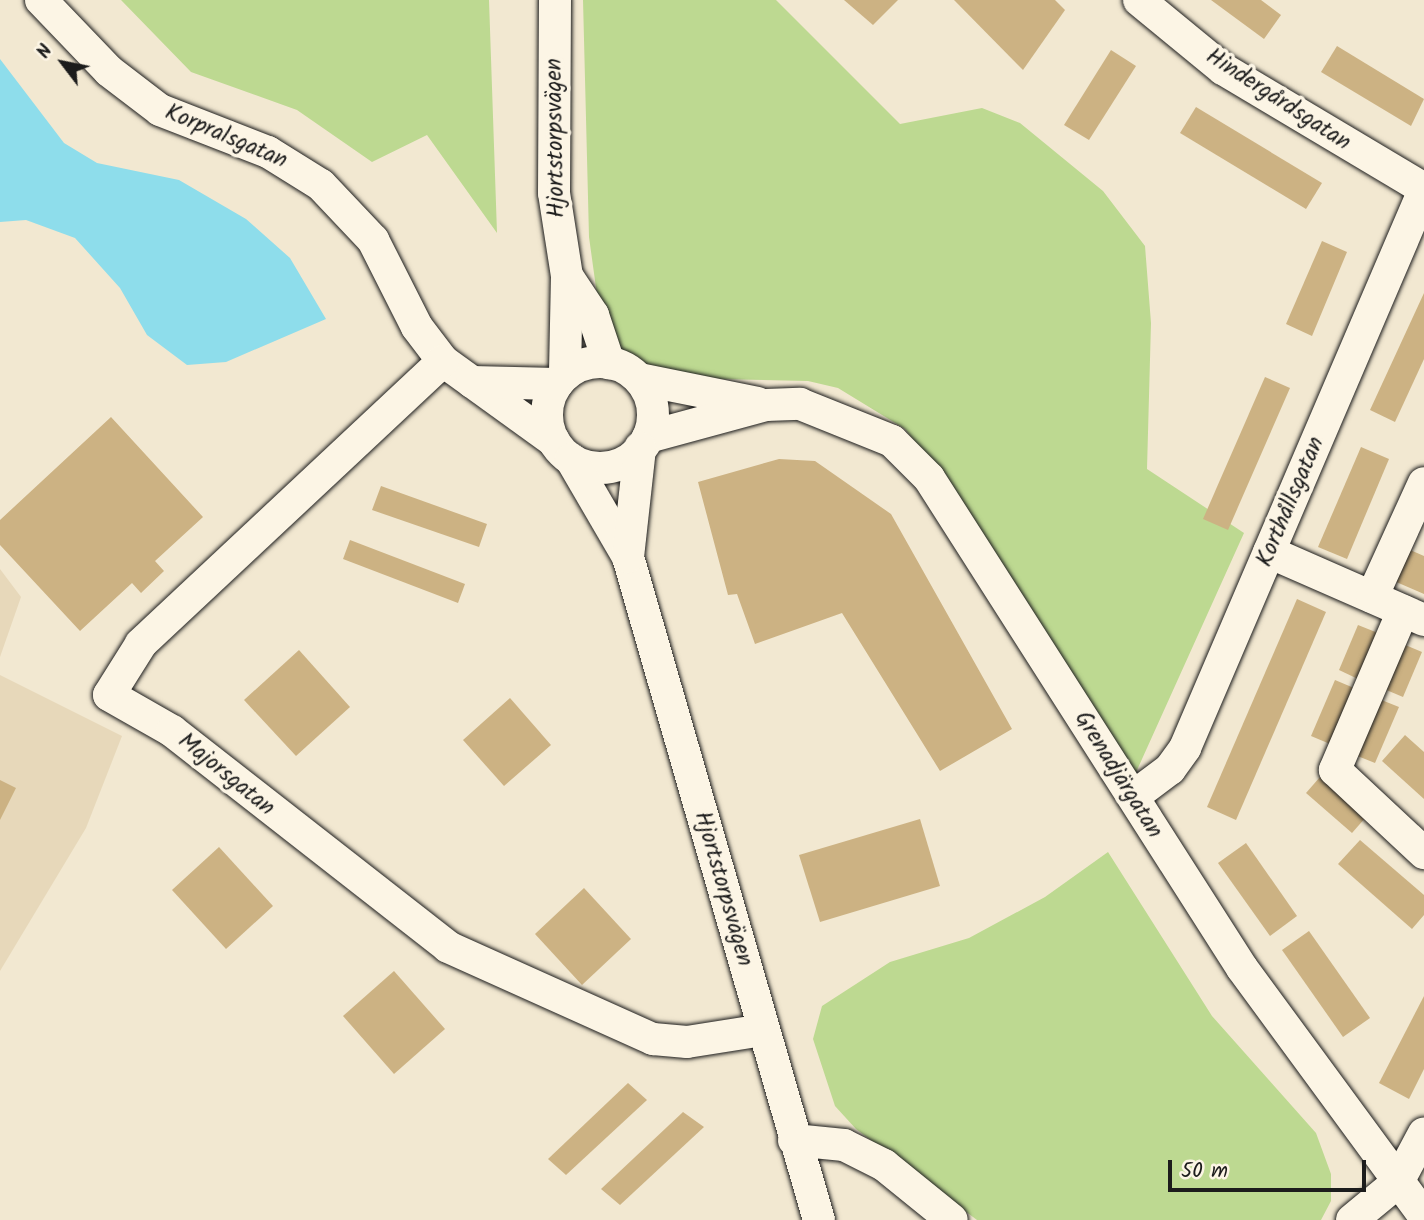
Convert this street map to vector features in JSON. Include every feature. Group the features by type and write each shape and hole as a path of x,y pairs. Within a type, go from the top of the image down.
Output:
{"street":[{"name":"Korpralsgatan","path":"41,0 109,71 160,110 268,152 340,202 373,240 417,327 443,361 562,450"},
{"name":"Hjortstorpsvägen","path":"555,0 554,192 567,275 561,379 547,418 562,450 628,557 819,1220"},
{"name":"Hindergårdsgatan","path":"1139,0 1223,69 1424,189"},
{"name":"Korthållsgatan","path":"1134,796 1170,769 1185,748 1424,189"},
{"name":"Hjortstorpsvägen","path":"567,275 593,315 609,363"},
{"name":"Majorsgatan","path":"443,361 141,644 109,695 172,731 448,947 653,1039 687,1042 763,1030"},
{"path":"472,382 561,379 586,364 609,363 639,379"},
{"name":"Hjortstorpsvägen","path":"628,557 644,443 652,410 639,379"},
{"name":"Grenadjärgatan","path":"639,379 766,405 800,404 837,415 892,441 929,478 1242,968 1424,1216"},
{"name":"Grenadjärgatan","path":"644,443 766,405"},
{"path":"562,450 605,467 644,443"},
{"path":"1372,597 1423,480"},
{"path":"1269,552 1414,615 1335,771 1424,853"},
{"path":"1352,1220 1398,1182 1424,1133"},
{"path":"794,1140 844,1145 884,1165 952,1220"}],"shaded area":[{"path":"0,569 21,597 0,657"},
{"path":"0,675 122,736 86,828 0,971"}],"green space":[{"path":"121,0 489,0 497,233 427,135 372,162 297,110 191,72"},
{"path":"583,0 776,0 900,124 982,108 1020,123 1103,191 1145,246 1151,323 1147,469 1244,533 1133,779 955,495 905,429 838,388 808,381 674,378 632,371 605,353 589,237"},
{"path":"1108,852 1212,1016 1316,1133 1331,1174 1331,1201 1321,1220 977,1220 856,1129 835,1106 813,1039 822,1006 890,962 969,938 1045,897"}],"water":[{"path":"0,59 64,143 97,163 179,180 246,219 290,258 326,319 226,362 187,365 147,335 120,288 75,238 26,220 0,222"}],"building":[{"path":"844,0 898,0 873,25"},
{"path":"954,0 1055,0 1065,10 1023,70"},
{"path":"1211,0 1261,0 1281,15 1264,39"},
{"path":"1337,46 1424,99 1411,126 1321,72"},
{"path":"1111,50 1136,66 1089,140 1064,125"},
{"path":"1196,107 1322,183 1306,209 1180,133"},
{"path":"1322,241 1347,252 1312,336 1286,324"},
{"path":"1424,293 1424,359 1395,422 1370,410"},
{"path":"1265,377 1290,388 1228,530 1203,519"},
{"path":"111,417 203,517 155,561 164,571 141,593 132,583 80,631 0,545 0,520"},
{"path":"1361,447 1389,459 1347,559 1318,547"},
{"path":"779,459 815,461 891,514 1012,729 940,771 842,613 755,644 737,594 728,595 698,482"},
{"path":"381,486 487,524 479,547 372,510"},
{"path":"350,540 465,584 458,603 343,559"},
{"path":"1401,546 1424,556 1424,594 1387,578"},
{"path":"1297,599 1326,612 1236,820 1207,807"},
{"path":"1358,625 1378,633 1358,679 1339,670"},
{"path":"1403,644 1422,652 1403,697 1384,689"},
{"path":"299,650 350,707 296,756 244,700"},
{"path":"1335,680 1354,688 1330,744 1311,736"},
{"path":"510,698 551,745 504,786 463,740"},
{"path":"1379,699 1399,707 1375,763 1355,755"},
{"path":"1405,735 1424,752 1424,799 1382,761"},
{"path":"1320,777 1366,817 1352,833 1306,793"},
{"path":"0,780 16,788 0,820"},
{"path":"920,819 940,886 820,922 799,855"},
{"path":"1360,840 1424,895 1424,915 1412,929 1338,864"},
{"path":"1246,843 1297,916 1270,936 1218,863"},
{"path":"219,847 273,906 226,949 172,890"},
{"path":"584,888 631,939 582,985 535,934"},
{"path":"1309,931 1370,1018 1343,1037 1282,950"},
{"path":"394,971 445,1029 394,1074 343,1016"},
{"path":"1424,996 1424,1069 1409,1099 1379,1083"},
{"path":"628,1083 647,1100 566,1175 548,1159"},
{"path":"683,1112 704,1127 620,1205 601,1189"}]}
